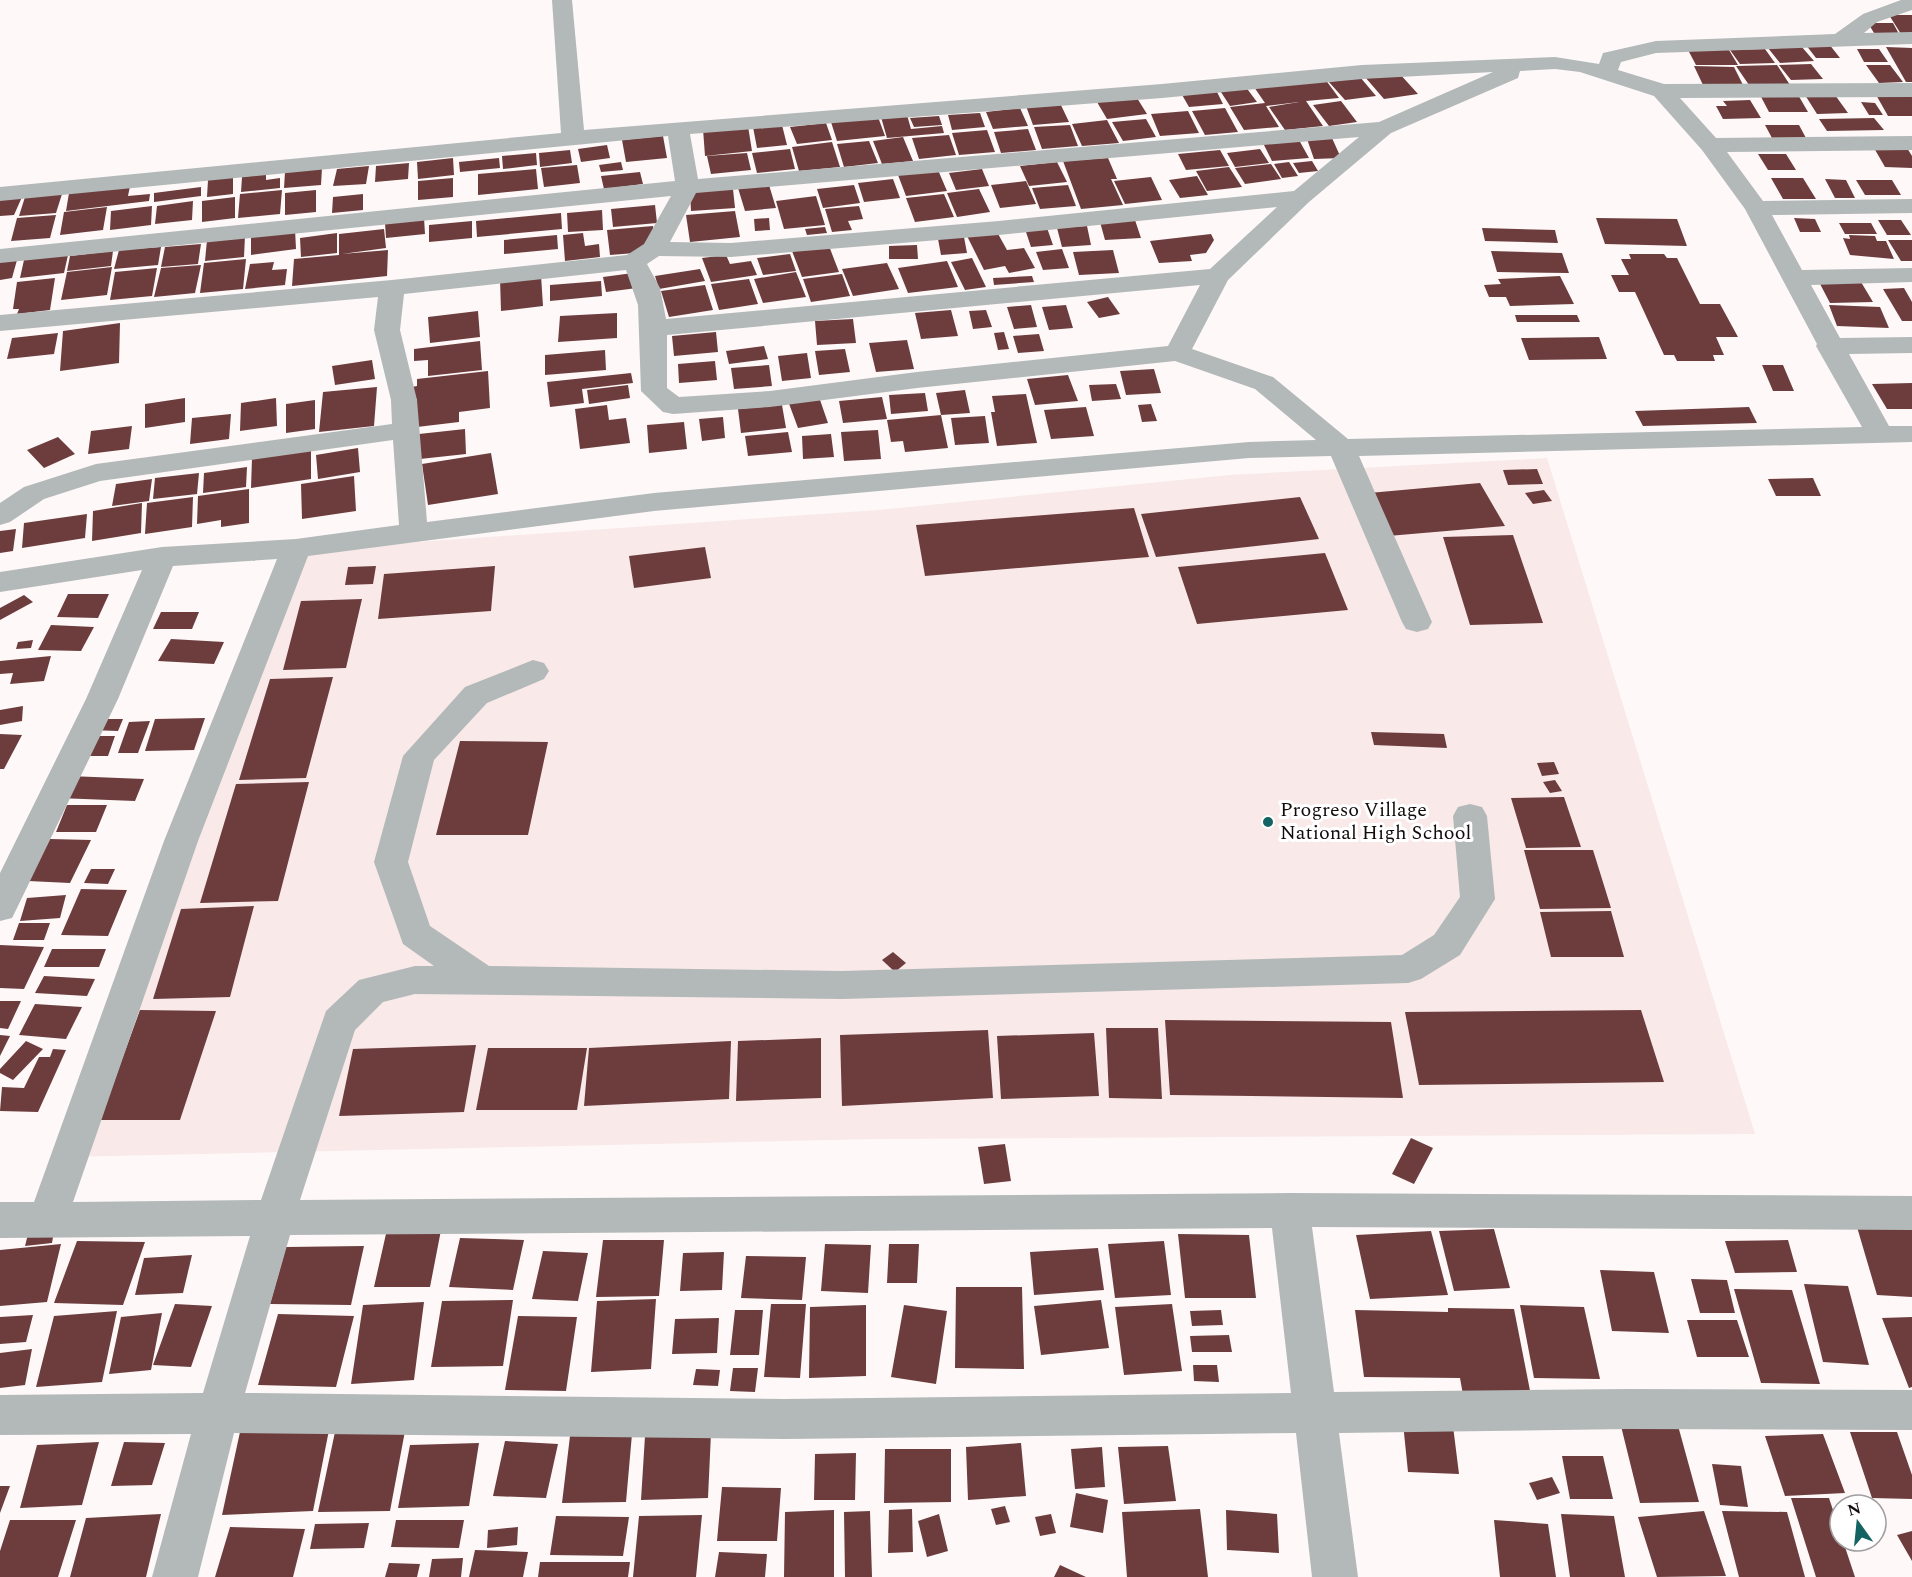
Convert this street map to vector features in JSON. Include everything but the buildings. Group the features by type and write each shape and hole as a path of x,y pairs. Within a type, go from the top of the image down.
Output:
{"street":[{"path":"562,0 573,136"},
{"path":"1843,38 1870,18 1912,3"},
{"path":"1607,72 1611,58 1638,48 1728,46 1843,38 1912,38"},
{"path":"0,194 573,136 1162,91 1362,72 1564,64 1607,72 1662,91 1912,90"},
{"path":"1177,353 1217,276 1301,197 1383,128 1528,65"},
{"path":"1662,91 1710,144 1756,208 1829,346 1879,434"},
{"path":"678,128 688,187 644,256 645,282 654,328 654,391 673,406 770,399 928,378 1177,353 1264,383 1341,447 1417,622"},
{"path":"0,256 688,187 1383,128"},
{"path":"1710,144 1912,143"},
{"path":"0,323 392,288 644,256 999,228 1301,197"},
{"path":"1756,208 1912,206"},
{"path":"1793,278 1912,275"},
{"path":"654,328 1217,276"},
{"path":"392,288 387,330 402,390 414,534"},
{"path":"1829,346 1912,345"},
{"path":"0,516 34,493 96,473 406,430"},
{"path":"2,585 162,558 296,548 654,502 1249,450 1912,434"},
{"path":"47,1220 181,841 296,548"},
{"path":"0,908 102,699 162,558"},
{"path":"483,981 415,934 391,862 419,756 476,695 533,671"},
{"path":"175,1577 218,1413 275,1217 339,1022 372,990 415,980 842,985 1408,969 1447,945 1478,899 1470,816"},
{"path":"0,1220 1290,1210 1912,1213"},
{"path":"1290,1210 1335,1577"},
{"path":"0,1415 218,1413 784,1419 1628,1408 1912,1410"}],"shaded area":[{"path":"1547,458 1755,1134 875,1139 65,1157 302,550 879,510 1230,475"}],"place":[{"name":"Progreso Village National High School","path":"1268,822"}]}
